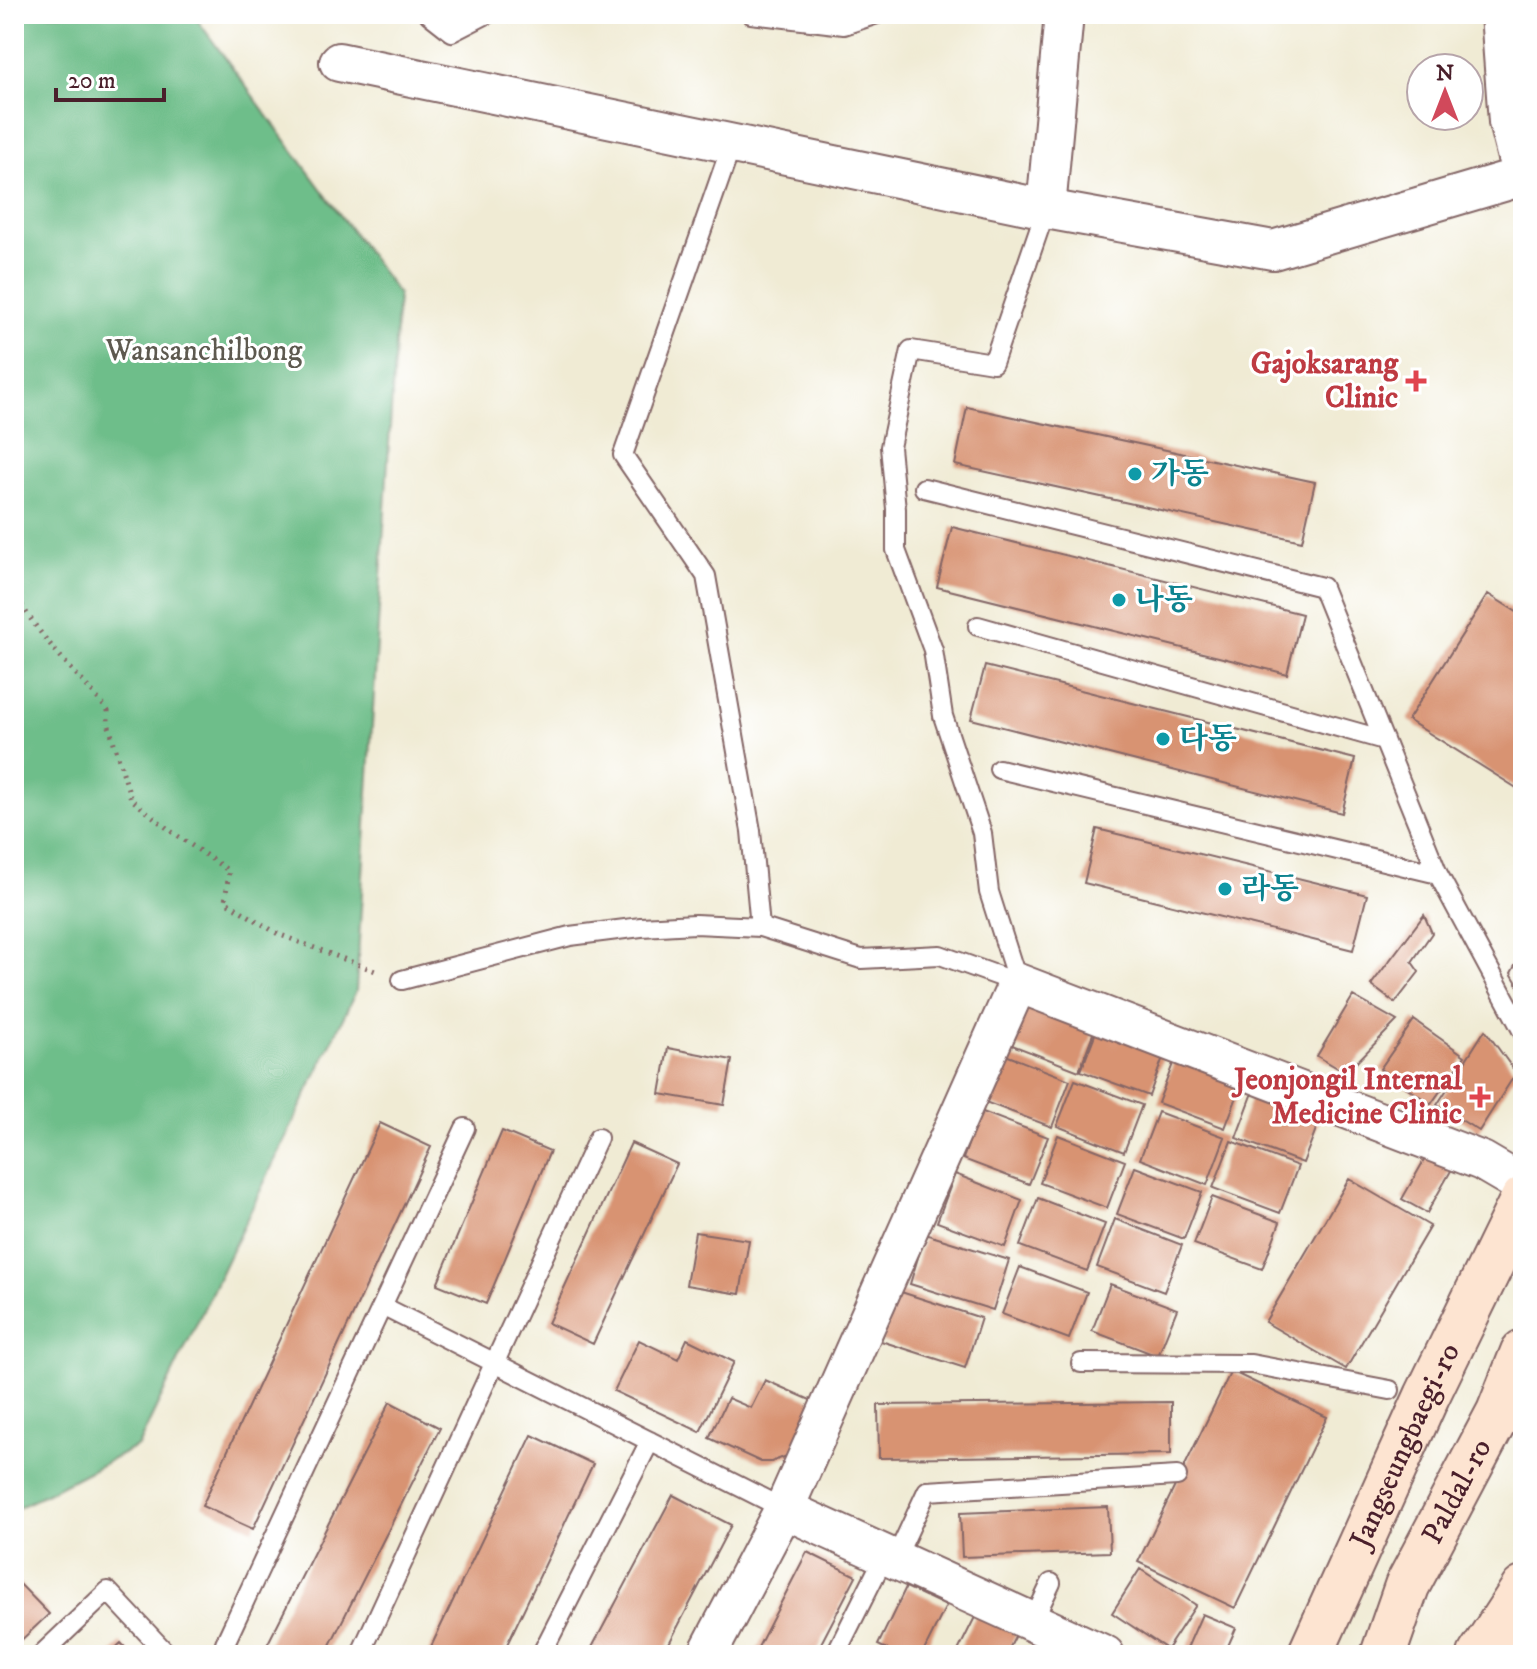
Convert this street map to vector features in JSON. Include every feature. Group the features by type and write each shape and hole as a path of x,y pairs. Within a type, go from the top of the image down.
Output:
{"street":[{"path":"1046,209 1064,14"},
{"path":"339,62 1046,209 1273,250 1522,177 1508,122 1500,14"},
{"path":"707,1655 784,1509 1018,983 1482,1161 1523,1185"},
{"name":"Jangseungbaegi-ro","path":"1310,1655 1416,1420 1513,1218"},
{"name":"Paldal-ro","path":"1383,1655 1407,1586 1499,1412 1523,1352"},
{"path":"784,1509 890,1558 1041,1637 1105,1655"},
{"path":"1480,1655 1523,1589"}],"lane":[{"path":"429,14 452,32 487,14"},
{"path":"751,14 844,25 877,14"},
{"path":"732,144 623,455 706,576 751,831 760,927"},
{"path":"1018,983 989,892 982,833 943,716 933,650 896,550 890,447 911,350 993,363 1046,209"},
{"path":"924,488 1322,587 1438,874 1523,1032"},
{"path":"978,626 1384,740"},
{"path":"999,769 1438,874"},
{"path":"402,980 570,936 695,924 760,927 861,959 940,955 1018,983"},
{"path":"225,1643 465,1128"},
{"path":"360,1655 598,1138"},
{"path":"382,1306 784,1509"},
{"path":"1081,1363 1251,1364 1390,1390"},
{"path":"541,1655 650,1441"},
{"path":"835,1655 927,1491 1177,1476"},
{"path":"1041,1637 1051,1583"},
{"path":"41,1655 108,1591 168,1655"}],"path":[{"path":"14,591 46,643 78,673 108,711 108,723 131,799 229,871 225,901 278,934 402,980"}],"green space":[{"name":"Wansanchilbong","path":"14,14 193,14 398,294 356,991 138,1446 14,1510"}],"building":[{"name":"가동","path":"967,407 1315,482 1302,541 955,465"},
{"name":"나동","path":"952,527 1302,614 1287,674 937,587"},
{"path":"1488,594 1523,616 1523,792 1408,720"},
{"name":"다동","path":"985,666 1355,759 1342,813 971,719"},
{"name":"라동","path":"1097,829 1367,895 1353,950 1084,883"},
{"path":"1424,915 1432,933 1412,962 1419,972 1395,1003 1371,985"},
{"path":"1523,951 1523,993 1511,973"},
{"path":"1353,996 1397,1021 1346,1073 1317,1056"},
{"path":"1030,998 1097,1023 1079,1071 1012,1045"},
{"path":"1414,1020 1465,1056 1431,1104 1380,1069"},
{"path":"1099,1024 1166,1049 1149,1096 1081,1071"},
{"path":"1485,1030 1516,1073 1479,1131 1437,1105"},
{"path":"668,1048 732,1060 724,1105 660,1094"},
{"path":"1003,1054 1070,1080 1052,1127 985,1102"},
{"path":"1176,1056 1243,1081 1225,1128 1158,1103"},
{"path":"1075,1080 1142,1105 1124,1152 1057,1126"},
{"path":"1254,1090 1321,1116 1303,1163 1236,1138"},
{"path":"980,1111 1048,1137 1029,1184 963,1159"},
{"path":"1158,1112 1225,1137 1207,1185 1140,1159"},
{"path":"380,1123 431,1147 253,1529 202,1506"},
{"path":"502,1131 550,1151 486,1304 437,1284"},
{"path":"1058,1135 1125,1161 1107,1208 1040,1183"},
{"path":"1231,1141 1298,1166 1280,1213 1213,1188"},
{"path":"631,1143 677,1164 593,1344 548,1323"},
{"path":"1427,1155 1452,1169 1427,1213 1402,1199"},
{"path":"1135,1167 1202,1192 1184,1239 1117,1214"},
{"path":"955,1174 1022,1200 1005,1247 937,1222"},
{"path":"1349,1179 1430,1226 1346,1369 1265,1322"},
{"path":"1212,1197 1280,1222 1262,1269 1194,1244"},
{"path":"1038,1198 1105,1224 1087,1271 1020,1246"},
{"path":"1115,1219 1182,1245 1164,1292 1097,1267"},
{"path":"695,1232 749,1240 740,1294 686,1285"},
{"path":"925,1234 1009,1260 993,1310 910,1284"},
{"path":"1020,1267 1087,1292 1069,1339 1002,1314"},
{"path":"1110,1284 1177,1309 1158,1356 1092,1331"},
{"path":"898,1291 981,1318 965,1368 881,1341"},
{"path":"687,1339 734,1362 700,1432 614,1391 639,1340 678,1359"},
{"path":"1231,1371 1327,1417 1235,1608 1138,1562"},
{"path":"765,1380 815,1402 792,1454 771,1462 761,1462 709,1438 728,1398 751,1408"},
{"path":"390,1402 440,1428 325,1655 262,1655"},
{"path":"1171,1402 1171,1454 879,1458 878,1405"},
{"path":"532,1435 593,1464 502,1655 427,1655"},
{"path":"673,1495 731,1525 663,1655 588,1655"},
{"path":"1108,1507 1110,1552 962,1557 960,1513"},
{"path":"807,1552 856,1576 815,1655 754,1655"},
{"path":"1140,1569 1196,1605 1167,1649 1112,1613"},
{"path":"14,1578 49,1614 14,1647"},
{"path":"906,1587 946,1606 922,1655 899,1655 878,1645"},
{"path":"977,1613 1017,1633 1006,1655 956,1655"},
{"path":"1202,1614 1236,1628 1224,1655 1184,1655"},
{"path":"121,1643 132,1655 108,1655"}],"place":[{"name":"Gajoksarang Clinic","path":"1416,381"},
{"name":"가동","path":"1135,474"},
{"name":"나동","path":"1119,600"},
{"name":"다동","path":"1163,739"},
{"name":"라동","path":"1225,889"},
{"name":"Jeonjongil Internal Medicine Clinic","path":"1480,1097"}]}
